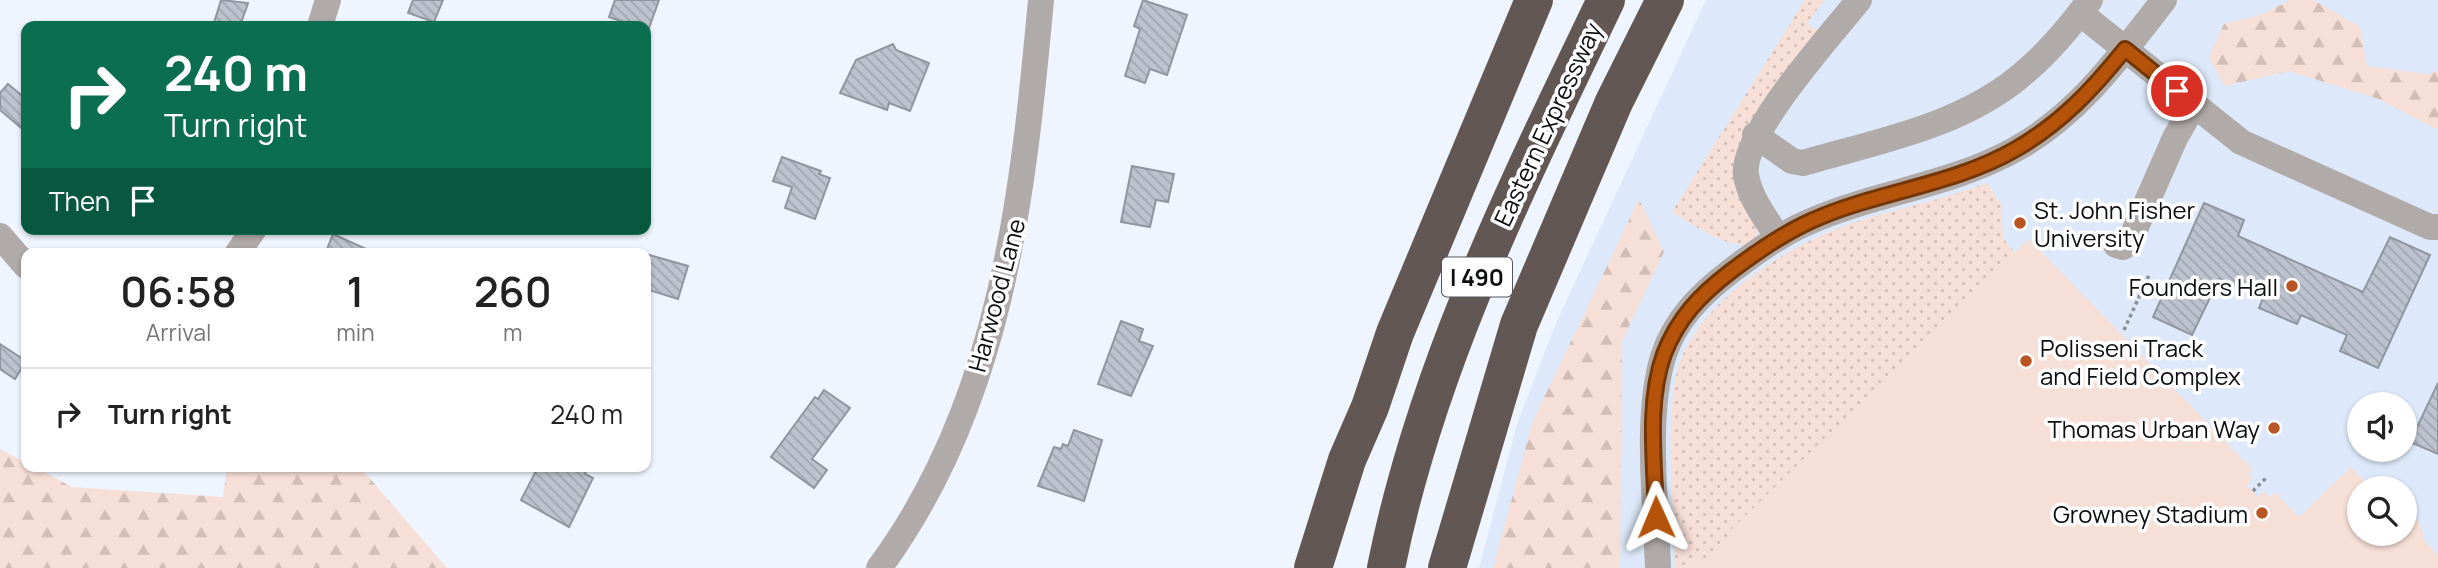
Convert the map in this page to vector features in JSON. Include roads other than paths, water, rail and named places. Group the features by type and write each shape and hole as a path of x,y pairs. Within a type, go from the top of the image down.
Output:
{"highway":[{"path":"1313,568 1347,460 1370,407 1425,256 1534,0"},
{"name":"Eastern Expressway","path":"1386,568 1423,422 1460,318 1508,204 1606,0"},
{"name":"I 490","path":"1447,568 1519,325 1614,102 1665,0"},
{"path":"1336,568 1370,407"}],"street":[{"path":"322,21 328,0"},
{"name":"Harwood Lane","path":"879,568 920,505 946,454 989,335 1018,211 1041,0"},
{"path":"1778,238 1753,197 1746,174 1755,135 1859,0"},
{"path":"1658,568 1654,416 1656,385 1664,354 1676,329 1700,295 1778,238 1821,217 1961,175 2015,150 2048,129 2074,107 2164,0"},
{"path":"1755,135 1792,161 1803,163 1940,122 1996,94 2024,74 2051,48 2085,6 2125,49 2241,142 2430,227 2438,227"},
{"path":"2116,245 2123,247 2129,243 2175,138 2194,104"},
{"path":"0,236 21,260"}],"place":[{"name":"St. John Fisher University","path":"2020,223"},
{"name":"Founders Hall","path":"2292,286"},
{"name":"Polisseni Track and Field Complex","path":"2026,361"},
{"name":"Thomas Urban Way","path":"2274,428"},
{"name":"Growney Stadium","path":"2262,513"}]}
